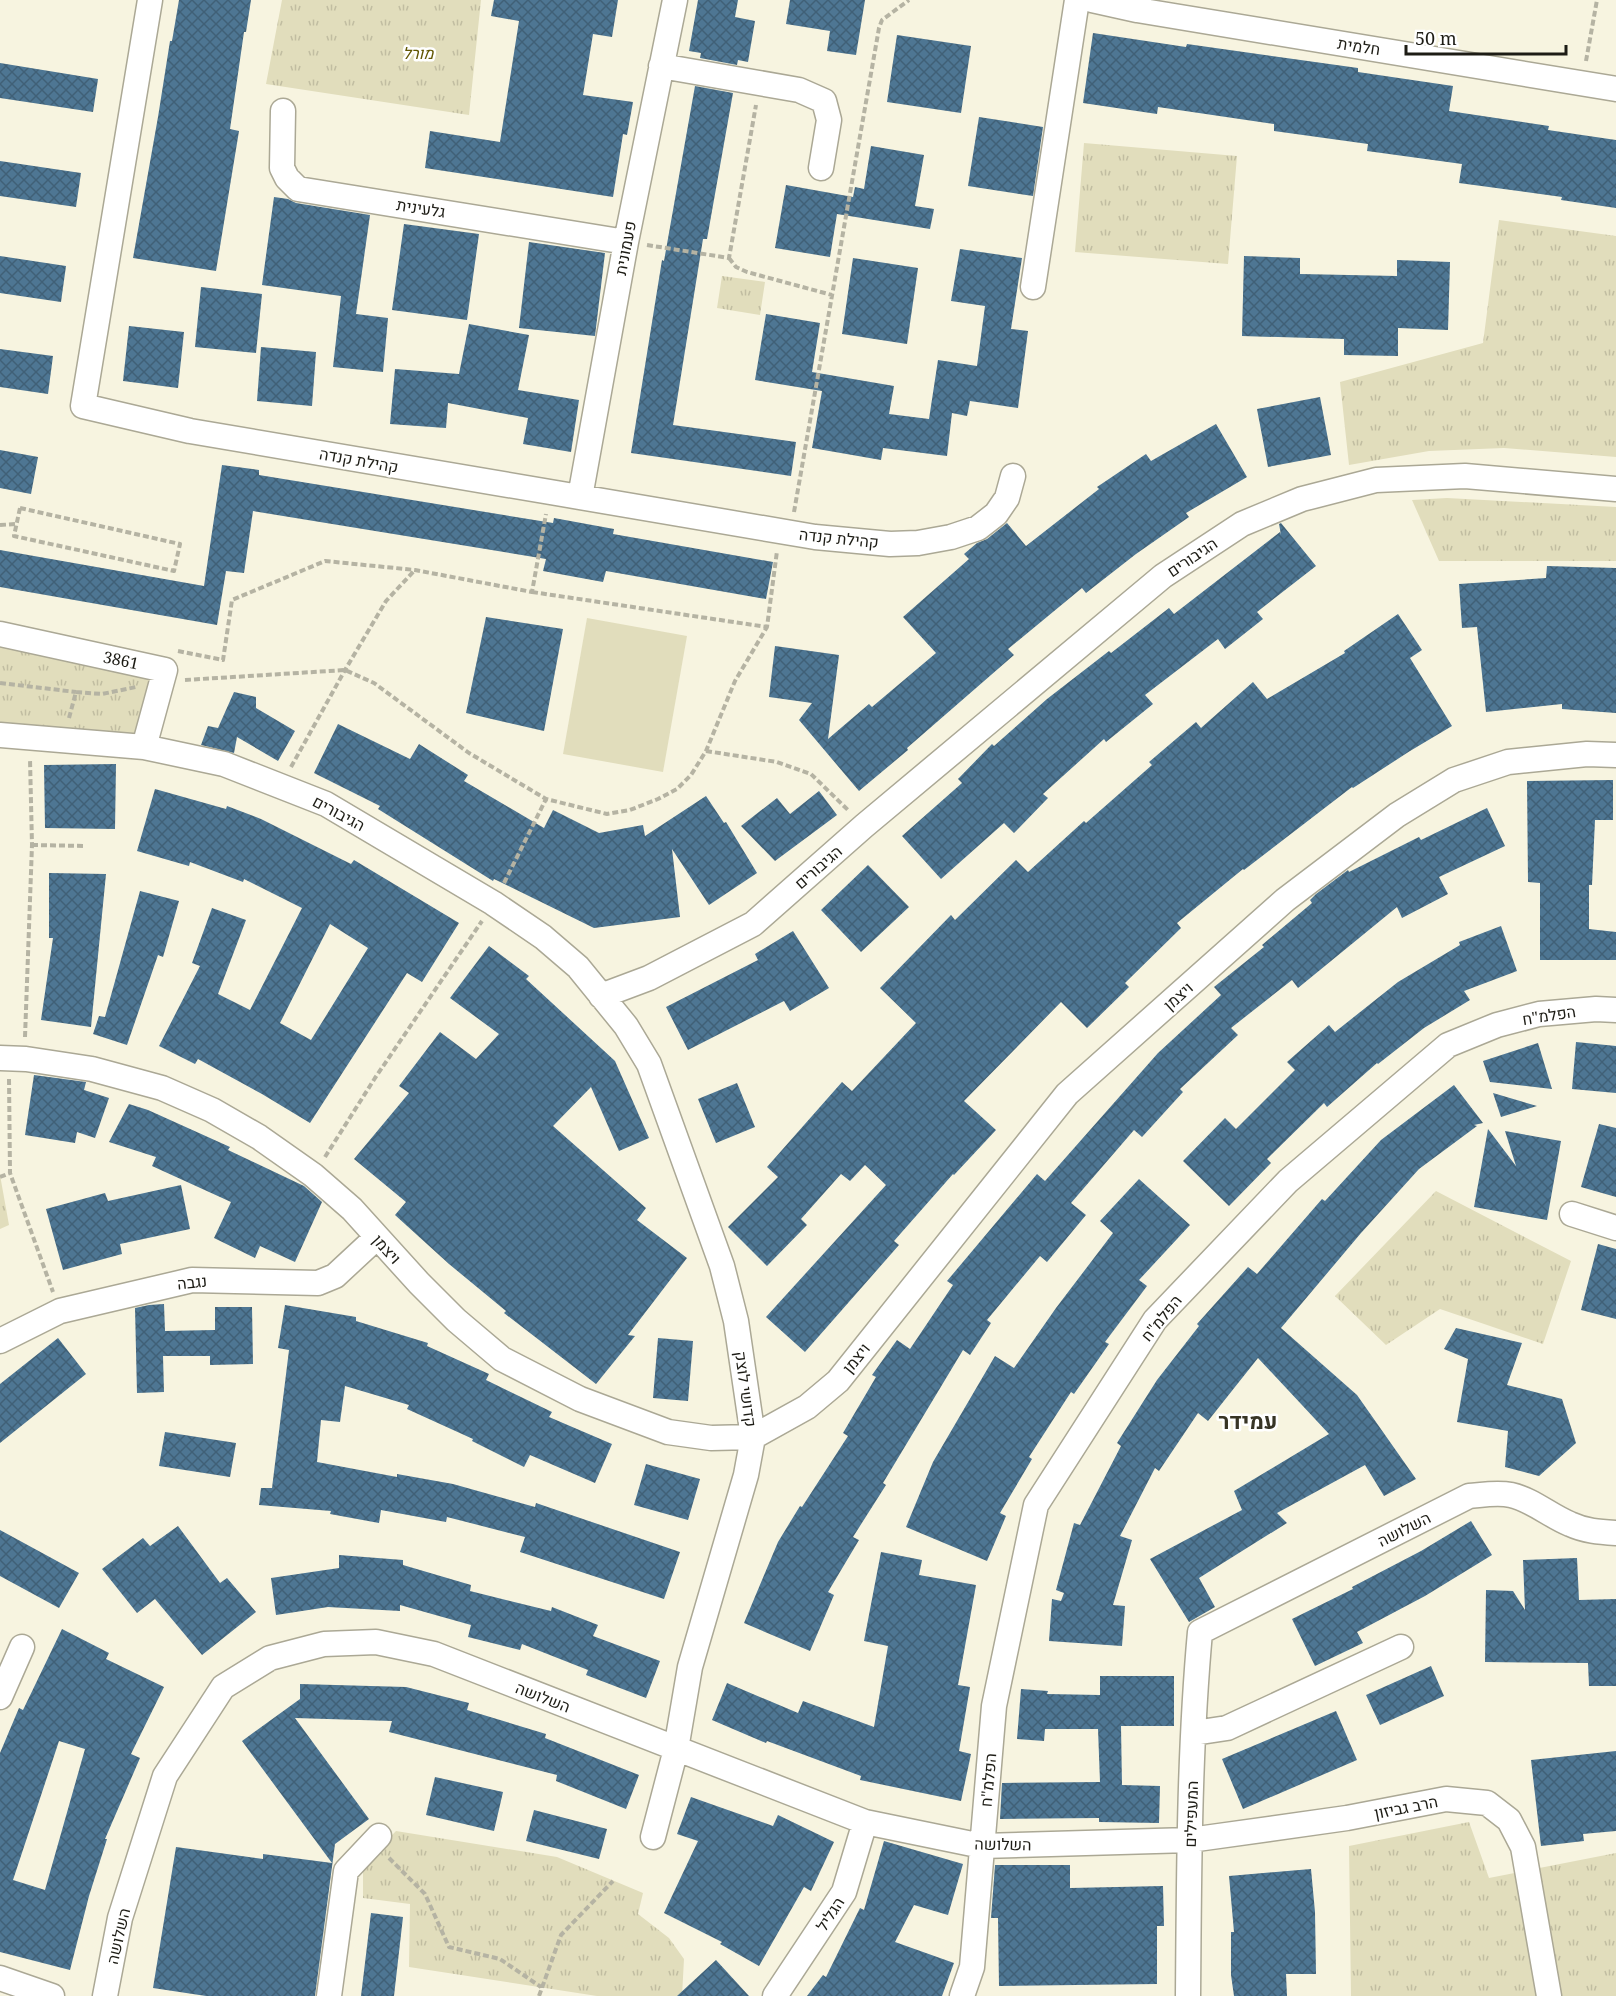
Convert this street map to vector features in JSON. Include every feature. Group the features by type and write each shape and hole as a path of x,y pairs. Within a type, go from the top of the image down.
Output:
{"street":[{"name":"קהילת קנדה","path":"150,0 83,406 190,430 550,492 815,537 890,544 918,543 951,537 978,528 996,514 1007,498 1014,476"},
{"name":"פעמונית","path":"580,497 626,242 675,0"},
{"path":"1033,287 1077,0"},
{"name":"חלמית","path":"1092,0 1138,5 1616,88"},
{"path":"661,66 799,90 824,101 829,120 821,168"},
{"name":"גלעינית","path":"283,111 282,168 287,178 298,189 626,242"},
{"name":"הגיבורים","path":"0,735 144,747 224,764 326,804 493,903 543,937 578,967 601,996 649,978 753,924 864,826 1163,576 1242,524 1302,499 1376,480 1465,476 1616,489"},
{"name":"3861","path":"0,634 165,670 162,681"},
{"path":"144,747 162,681"},
{"name":"ויצמן","path":"11,1058 92,1069 162,1088 212,1110 259,1137 313,1175 352,1209 418,1283 456,1320 502,1359 580,1399 668,1432 711,1438 753,1437 807,1407 838,1382 1067,1094 1285,900 1396,815 1454,780 1508,762 1587,754 1616,755"},
{"name":"קדושי לוצק","path":"601,996 626,1026 649,1065 722,1266 736,1321 753,1437 747,1475 690,1667 676,1749 653,1837"},
{"name":"הפלמ\"ח","path":"982,1846 994,1706 1036,1504 1155,1320 1288,1181 1448,1045 1497,1025 1539,1014 1596,1009 1616,1010"},
{"path":"1572,1214 1616,1228"},
{"name":"נגבה","path":"0,1341 60,1311 192,1280 318,1283 335,1276 377,1237"},
{"name":"השלושה","path":"1200,1632 1469,1496 1511,1495 1538,1506 1568,1524 1590,1532 1616,1533"},
{"name":"המעפילים","path":"1188,1996 1190,1840 1200,1632"},
{"name":"השלושה","path":"105,1996 120,1918 165,1776 223,1687 270,1658 324,1644 376,1642 434,1654 865,1822 982,1846 1190,1840"},
{"path":"0,1696 22,1647"},
{"path":"1194,1733 1227,1728 1401,1647"},
{"name":"הרב גביזון","path":"1190,1840 1347,1818 1446,1800 1487,1803 1509,1821 1523,1847 1549,1996"},
{"name":"הגליל","path":"775,1996 844,1892 865,1822"},
{"path":"329,1996 346,1871 376,1839"},
{"path":"962,1996 972,1967 982,1846"},
{"path":"0,1978 52,1996"}],"path":[{"path":"0,682 102,694 162,681 345,670 374,683 469,753 546,800 607,814 630,810 677,789 691,775 706,751 735,681 767,627 776,554 790,533 879,28 882,20 909,0"},
{"path":"1582,83 1597,0"},
{"path":"729,258 760,84"},
{"path":"626,242 729,258 736,267 747,272 832,295"},
{"path":"532,592 550,492"},
{"path":"20,508 180,544 174,571 14,536 16,524 20,508"},
{"path":"0,525 16,524"},
{"path":"176,651 223,660 232,600 325,561 415,570 532,592 767,627"},
{"path":"280,786 386,601 415,570"},
{"path":"67,727 76,692"},
{"path":"30,738 32,845 25,1032 11,1058 10,1173 60,1311"},
{"path":"706,751 777,762 811,774 864,826"},
{"path":"313,1175 375,1078 493,903 546,800"},
{"path":"32,845 86,846"},
{"path":"0,1177 10,1173"},
{"path":"376,1839 425,1894 449,1947 500,1959 541,1987"},
{"path":"539,1996 561,1935 614,1881"}],"green space":[{"name":"מורל","path":"282,0 481,0 469,115 266,84"},
{"path":"1084,143 1237,156 1228,264 1075,252"},
{"path":"1499,220 1616,236 1616,457 1504,448 1429,451 1349,465 1340,382 1483,343"},
{"path":"722,276 765,282 760,315 717,308"},
{"path":"1447,498 1616,507 1616,561 1439,561 1412,500"},
{"path":"587,618 687,636 663,772 563,754"},
{"path":"0,634 165,670 144,747 0,735"},
{"path":"0,1175 9,1225 0,1229"},
{"path":"1436,1191 1571,1261 1543,1344 1440,1309 1386,1345 1335,1296"},
{"path":"1469,1822 1489,1878 1616,1853 1616,1996 1351,1996 1349,1846"},
{"path":"396,1831 557,1857 643,1893 638,1914 669,1938 684,1959 682,1996 597,1996 409,1967 410,1904 363,1898 363,1865"}],"building":[{"path":"179,0 251,0 230,129 239,131 216,271 133,258"},
{"path":"494,0 618,0 612,37 593,34 583,95 633,102 627,135 623,134 613,197 425,168 430,131 500,142 519,21 491,16"},
{"path":"698,0 738,0 735,17 755,21 748,62 738,60 737,65 700,58 701,53 689,51"},
{"path":"790,0 865,0 856,55 827,51 830,31 786,24"},
{"path":"1093,33 1358,68 1358,72 1453,86 1449,111 1549,126 1548,130 1616,140 1616,208 1561,200 1562,197 1459,183 1462,164 1367,151 1368,144 1274,131 1274,124 1158,107 1157,114 1083,103"},
{"path":"897,35 971,46 961,113 887,102"},
{"path":"0,63 98,79 93,112 0,98"},
{"path":"695,86 733,93 707,239 703,239 673,425 796,442 791,476 631,453 662,260 664,261"},
{"path":"979,117 1043,127 1033,196 968,186"},
{"path":"871,146 924,155 915,206 934,209 930,229 837,214 830,257 775,248 786,185 853,197 855,187 864,189"},
{"path":"0,161 81,173 76,207 0,196"},
{"path":"274,197 296,203 370,215 356,314 388,318 383,372 333,367 341,296 262,285"},
{"path":"404,224 479,234 467,320 392,310"},
{"path":"529,242 605,253 595,336 519,328"},
{"path":"960,249 1022,258 1011,329 1028,331 1018,408 970,401 967,416 952,413 947,456 883,448 881,460 812,448 822,391 755,380 766,314 820,323 812,372 894,386 889,414 929,419 938,360 977,366 985,306 951,301"},
{"path":"0,256 66,266 61,302 0,293"},
{"path":"1244,256 1300,258 1300,274 1397,276 1397,260 1450,262 1448,330 1398,328 1398,356 1344,355 1344,339 1242,336"},
{"path":"853,258 918,268 907,344 842,334"},
{"path":"201,287 262,294 256,353 195,347"},
{"path":"469,324 529,335 518,390 579,400 571,452 523,444 528,418 448,403 446,428 390,424 395,369 459,374"},
{"path":"129,326 184,332 178,388 123,381"},
{"path":"261,347 316,352 312,406 257,401"},
{"path":"0,349 53,356 48,394 0,387"},
{"path":"1320,397 1331,455 1268,467 1257,409"},
{"path":"1216,424 1247,477 1186,513 1189,517 1086,593 1082,588 1008,649 1014,655 859,791 799,720 812,703 769,697 775,646 839,655 828,739 869,704 872,707 936,653 903,617 969,559 964,554 977,543 987,539 1007,523 1026,546 1099,489 1097,487 1146,454 1151,461"},
{"path":"0,450 38,457 31,494 0,488"},
{"path":"222,465 259,470 259,475 553,523 554,518 614,529 613,534 773,562 766,599 606,571 603,582 543,571 546,559 253,511 244,573 226,571 217,625 0,587 0,550 204,586"},
{"path":"1281,523 1316,566 1257,612 1263,619 1225,649 1218,639 1145,695 1153,704 1106,742 1104,739 1043,794 1048,798 1014,833 1004,823 941,879 902,836 962,783 958,779 992,744 994,746 1047,699 1109,651 1111,653 1169,608 1174,614 1280,532 1281,535 1279,524"},
{"path":"1547,566 1616,568 1616,713 1562,709 1562,704 1486,712 1477,627 1462,628 1459,584 1546,578"},
{"path":"1398,614 1422,650 1410,658 1452,726 1352,787 1243,869 1177,923 1181,928 1125,983 1129,987 1087,1028 1061,1002 964,1101 996,1130 953,1174 894,1241 899,1245 805,1352 766,1317 886,1185 865,1165 850,1181 841,1174 801,1219 807,1225 767,1266 728,1227 778,1177 767,1167 842,1082 852,1091 916,1023 880,988 951,915 955,920 1016,860 1028,872 1084,821 1086,823 1152,765 1149,762 1196,722 1201,728 1253,682 1267,699 1345,653 1344,651"},
{"path":"486,617 563,629 544,731 466,713"},
{"path":"234,692 256,697 256,708 295,731 278,761 237,737 234,753 201,745 208,726 218,728"},
{"path":"338,724 410,759 419,744 468,775 464,781 544,828 553,810 599,833 643,825 645,836 706,796 724,823 726,822 757,873 709,905 672,849 680,917 594,928 494,879 493,881 378,809 380,806 314,773"},
{"path":"116,764 115,829 45,828 44,765"},
{"path":"1613,780 1613,820 1595,820 1592,885 1589,885 1589,929 1616,932 1616,960 1540,960 1540,883 1528,882 1527,781"},
{"path":"155,789 226,809 227,806 261,819 351,864 354,860 459,923 422,982 407,973 310,1123 198,1059 195,1064 159,1046 200,966 192,963 212,908 246,920 218,994 250,1010 302,908 244,879 243,882 190,862 189,866 137,851","holes":["330,924 368,948 311,1040 280,1023"]},
{"path":"819,791 837,815 775,861 741,826 777,798 790,814"},
{"path":"1487,808 1505,846 1439,877 1448,894 1402,918 1397,907 1298,988 1292,980 1231,1028 1238,1035 1180,1089 1183,1092 1142,1137 1134,1130 1071,1203 1086,1215 1047,1262 1040,1256 987,1320 991,1323 970,1355 963,1350 883,1483 886,1485 853,1537 859,1540 828,1592 834,1595 810,1651 744,1623 778,1542 848,1436 843,1433 876,1377 872,1375 897,1340 910,1349 953,1285 947,1281 1037,1174 1045,1181 1158,1053 1221,995 1214,987 1264,947 1262,945 1312,903 1310,900 1316,894 1348,870 1349,872 1419,837 1421,840"},
{"path":"868,865 909,907 861,952 821,910"},
{"path":"49,873 106,874 91,1027 41,1020 53,938 49,938"},
{"path":"140,891 179,901 163,957 158,955 127,1045 93,1034 99,1016 105,1017"},
{"path":"1501,926 1517,971 1464,991 1470,1000 1424,1028 1377,1063 1327,1107 1324,1103 1267,1159 1271,1163 1229,1206 1183,1161 1225,1118 1236,1129 1295,1070 1287,1062 1329,1025 1335,1032 1398,982 1460,945 1459,942"},
{"path":"793,931 829,988 790,1011 784,1001 688,1050 666,1007 758,960 755,954"},
{"path":"489,946 529,976 526,979 615,1061 649,1138 619,1151 591,1087 553,1126 646,1208 637,1220 687,1258 628,1335 635,1336 596,1384 504,1313 506,1311 395,1215 406,1202 354,1159 409,1093 399,1086 440,1032 476,1059 499,1034 450,998"},
{"path":"1576,1042 1616,1046 1616,1093 1572,1089"},
{"path":"1538,1043 1552,1089 1490,1082 1483,1061"},
{"path":"34,1075 86,1082 84,1090 109,1098 95,1138 77,1132 75,1143 25,1135"},
{"path":"737,1083 755,1127 716,1143 698,1099"},
{"path":"1454,1085 1483,1123 1474,1125 1477,1126 1419,1169 1361,1233 1281,1328 1357,1395 1416,1479 1384,1496 1365,1465 1277,1513 1287,1523 1199,1578 1215,1607 1189,1622 1150,1559 1242,1510 1234,1491 1329,1434 1258,1358 1208,1421 1198,1413 1159,1471 1155,1468 1120,1536 1132,1540 1113,1605 1125,1606 1122,1646 1049,1641 1052,1599 1061,1601 1064,1593 1056,1590 1074,1523 1080,1525 1121,1446 1117,1443 1157,1380 1199,1326 1197,1324 1248,1267 1257,1274 1322,1199 1325,1201 1381,1140"},
{"path":"1493,1093 1537,1106 1501,1117"},
{"path":"129,1104 148,1110 230,1147 228,1150 304,1186 322,1202 295,1262 260,1246 255,1258 214,1238 231,1202 152,1166 156,1157 109,1142"},
{"path":"1599,1124 1616,1128 1616,1197 1581,1187"},
{"path":"1488,1129 1516,1166 1505,1131 1561,1141 1547,1220 1474,1207"},
{"path":"1139,1179 1190,1225 1139,1280 1147,1286 1105,1342 1109,1344 1074,1394 1071,1392 1029,1457 1032,1459 1000,1513 1006,1516 987,1561 906,1527 933,1462 995,1356 1014,1368 1113,1233 1100,1221"},
{"path":"181,1185 190,1229 120,1244 122,1254 63,1270 46,1209 105,1193 108,1201"},
{"path":"1598,1244 1616,1249 1616,1319 1581,1310"},
{"path":"164,1304 165,1331 215,1330 215,1307 252,1307 253,1364 210,1365 210,1356 163,1356 164,1392 137,1393 135,1308"},
{"path":"285,1305 356,1317 356,1321 428,1343 427,1346 489,1374 486,1380 552,1412 549,1417 612,1444 595,1483 530,1455 524,1467 472,1441 473,1439 407,1409 409,1405 345,1386 340,1422 321,1420 317,1462 397,1477 397,1474 453,1484 535,1507 536,1503 680,1552 664,1599 520,1552 525,1537 447,1517 446,1522 381,1510 379,1523 330,1514 331,1511 259,1505 261,1488 272,1488 289,1350 278,1348"},
{"path":"1456,1328 1522,1343 1507,1385 1562,1399 1576,1443 1539,1476 1505,1467 1508,1431 1457,1422 1468,1359 1444,1349"},
{"path":"58,1338 86,1374 0,1443 0,1384"},
{"path":"658,1338 693,1341 688,1401 653,1398"},
{"path":"165,1432 236,1443 230,1477 159,1466"},
{"path":"646,1464 700,1479 688,1520 634,1505"},
{"path":"1471,1521 1492,1555 1425,1596 1357,1632 1363,1643 1315,1666 1292,1619 1353,1589 1352,1587 1421,1551"},
{"path":"178,1526 220,1583 227,1578 256,1612 202,1655 155,1599 137,1613 102,1569 143,1538 150,1546"},
{"path":"0,1530 79,1573 59,1608 0,1576"},
{"path":"881,1552 922,1560 919,1575 976,1585 958,1685 970,1687 959,1751 971,1754 961,1801 860,1780 861,1776 767,1741 766,1743 712,1720 727,1683 798,1713 803,1701 874,1727 888,1646 864,1641"},
{"path":"339,1555 403,1560 403,1565 471,1585 470,1591 551,1611 552,1607 598,1625 593,1636 660,1661 646,1698 586,1675 588,1670 522,1644 520,1650 468,1637 471,1625 400,1605 400,1611 328,1607 276,1615 271,1578 339,1568"},
{"path":"1577,1558 1579,1600 1616,1599 1616,1686 1589,1686 1588,1663 1485,1662 1486,1590 1513,1591 1525,1610 1523,1560"},
{"path":"62,1629 109,1653 106,1659 164,1687 131,1754 140,1758 105,1839 107,1839 89,1896 70,1970 0,1952 0,1753 19,1708 23,1710","holes":["59,1741 85,1749 45,1890 13,1880"]},
{"path":"1431,1666 1444,1696 1380,1725 1366,1695"},
{"path":"1100,1676 1174,1676 1174,1726 1121,1726 1122,1785 1160,1786 1159,1823 1099,1822 1099,1818 1000,1819 1002,1783 1100,1782 1098,1729 1045,1729 1044,1741 1017,1739 1021,1689 1048,1691 1047,1694 1100,1695"},
{"path":"300,1684 406,1687 469,1703 467,1710 546,1734 545,1738 639,1775 626,1809 556,1781 557,1775 389,1732 392,1721 295,1718 369,1819 335,1844 315,1996 206,1996 153,1988 176,1847 263,1859 263,1854 332,1863 242,1741 300,1699"},
{"path":"1336,1711 1357,1760 1243,1809 1222,1759"},
{"path":"1616,1751 1616,1831 1583,1834 1584,1841 1541,1846 1531,1760"},
{"path":"435,1777 503,1792 494,1831 426,1815"},
{"path":"691,1797 773,1826 778,1815 834,1842 811,1891 804,1887 759,1966 720,1944 722,1942 664,1913 698,1841 677,1834"},
{"path":"534,1810 607,1829 599,1859 526,1841"},
{"path":"884,1841 963,1864 948,1915 914,1905 895,1942 954,1963 942,1996 807,1996 823,1975 826,1977 860,1908 864,1910"},
{"path":"995,1865 1070,1865 1070,1888 1163,1886 1164,1926 1157,1926 1157,1984 999,1986 998,1918 991,1918"},
{"path":"1311,1869 1315,1912 1316,1974 1286,1974 1287,1996 1234,1996 1231,1975 1231,1932 1234,1932 1229,1876"},
{"path":"371,1913 403,1917 394,1996 361,1996"},
{"path":"716,1960 749,1996 677,1996"}],"district":[{"name":"עמידר","path":"1248,1420"}]}
